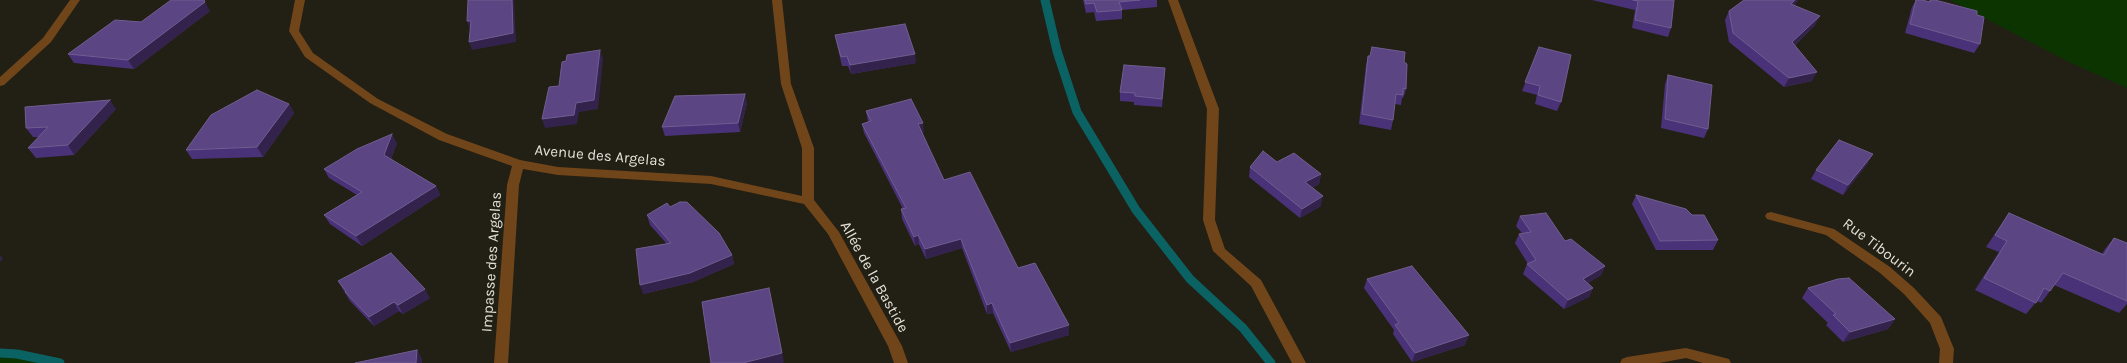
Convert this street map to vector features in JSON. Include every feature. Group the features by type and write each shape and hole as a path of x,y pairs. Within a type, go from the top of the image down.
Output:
{"street":[{"path":"0,83 47,40 75,0"},
{"name":"Avenue des Argelas","path":"300,0 294,31 309,55 374,101 443,137 518,164 558,171 712,180 808,201"},
{"path":"777,0 786,84 808,148 808,201"},
{"path":"1173,0 1213,109 1209,220 1219,251 1256,283 1299,363"},
{"name":"Impasse des Argelas","path":"501,363 513,185 518,164"},
{"name":"Allée de la Bastide","path":"808,201 834,232 895,346 901,363"},
{"name":"Rue Tibourin","path":"1771,216 1830,232 1885,270 1909,291 1936,321 1947,349 1946,363"},
{"path":"1627,363 1686,353 1724,363"}],"green space":[{"path":"1950,0 2127,0 2127,88 2069,62"},
{"path":"0,353 17,354 60,363 0,363"}],"building":[{"path":"171,0 204,0 205,2 128,60 68,54 115,20 141,22"},
{"path":"468,0 512,0 513,33 469,42 471,21 467,21"},
{"path":"1085,0 1140,0 1119,2 1122,10 1097,12 1094,3 1086,4"},
{"path":"1633,0 1674,0 1671,28 1635,20 1638,1"},
{"path":"1744,0 1795,0 1791,4 1820,16 1792,42 1817,72 1789,78 1733,33 1729,11"},
{"path":"1916,0 1930,2 1930,0 1935,0 1977,11 1977,15 1984,17 1980,44 1910,24"},
{"path":"905,24 915,54 850,65 847,56 841,57 835,35"},
{"path":"1372,47 1405,52 1404,62 1407,64 1406,89 1403,88 1403,95 1396,94 1393,120 1362,114 1368,56 1370,56"},
{"path":"1539,47 1571,55 1561,102 1538,95 1540,86 1525,82"},
{"path":"600,50 594,100 576,103 574,115 542,119 549,87 559,86 562,62 566,61 567,55"},
{"path":"1124,65 1165,68 1162,99 1135,96 1135,93 1120,92"},
{"path":"1668,75 1712,85 1708,129 1665,119"},
{"path":"257,90 289,104 257,147 186,150 211,115"},
{"path":"745,94 738,123 662,127 675,96"},
{"path":"911,99 923,123 918,124 944,180 970,172 1018,268 1035,263 1069,325 1010,343 992,303 987,305 961,239 925,249 918,235 914,237 901,209 906,208 862,124 871,121 866,111"},
{"path":"110,100 68,145 28,148 48,127 26,128 25,107"},
{"path":"392,134 384,155 436,186 356,236 324,215 362,192 324,169 357,149"},
{"path":"1839,140 1873,154 1848,185 1816,170"},
{"path":"1263,151 1277,162 1294,153 1321,174 1305,182 1323,196 1302,209 1250,167"},
{"path":"1636,195 1686,209 1692,215 1704,215 1718,240 1660,241"},
{"path":"680,202 687,202 719,233 732,255 690,273 640,285 636,249 671,243 647,215 667,203 670,207"},
{"path":"1546,213 1565,241 1571,239 1605,266 1583,279 1593,288 1568,300 1527,264 1536,260 1519,234 1531,232 1520,216"},
{"path":"2009,213 2104,255 2114,238 2127,243 2127,301 2063,273 2050,291 2044,288 2036,303 1984,278 2007,241 1995,235"},
{"path":"391,253 425,289 398,305 394,302 369,317 345,292 346,291 338,281"},
{"path":"1412,266 1469,335 1415,353 1395,325 1399,323 1367,279"},
{"path":"1849,278 1895,319 1850,332 1833,315 1836,314 1808,288 1838,279"},
{"path":"769,288 782,353 743,363 711,363 702,302"},
{"path":"417,350 416,363 355,363"}],"waterway":[{"path":"1045,0 1057,51 1077,112 1136,210 1190,279 1243,328 1271,363"},
{"path":"0,353 17,354 60,363"}]}
